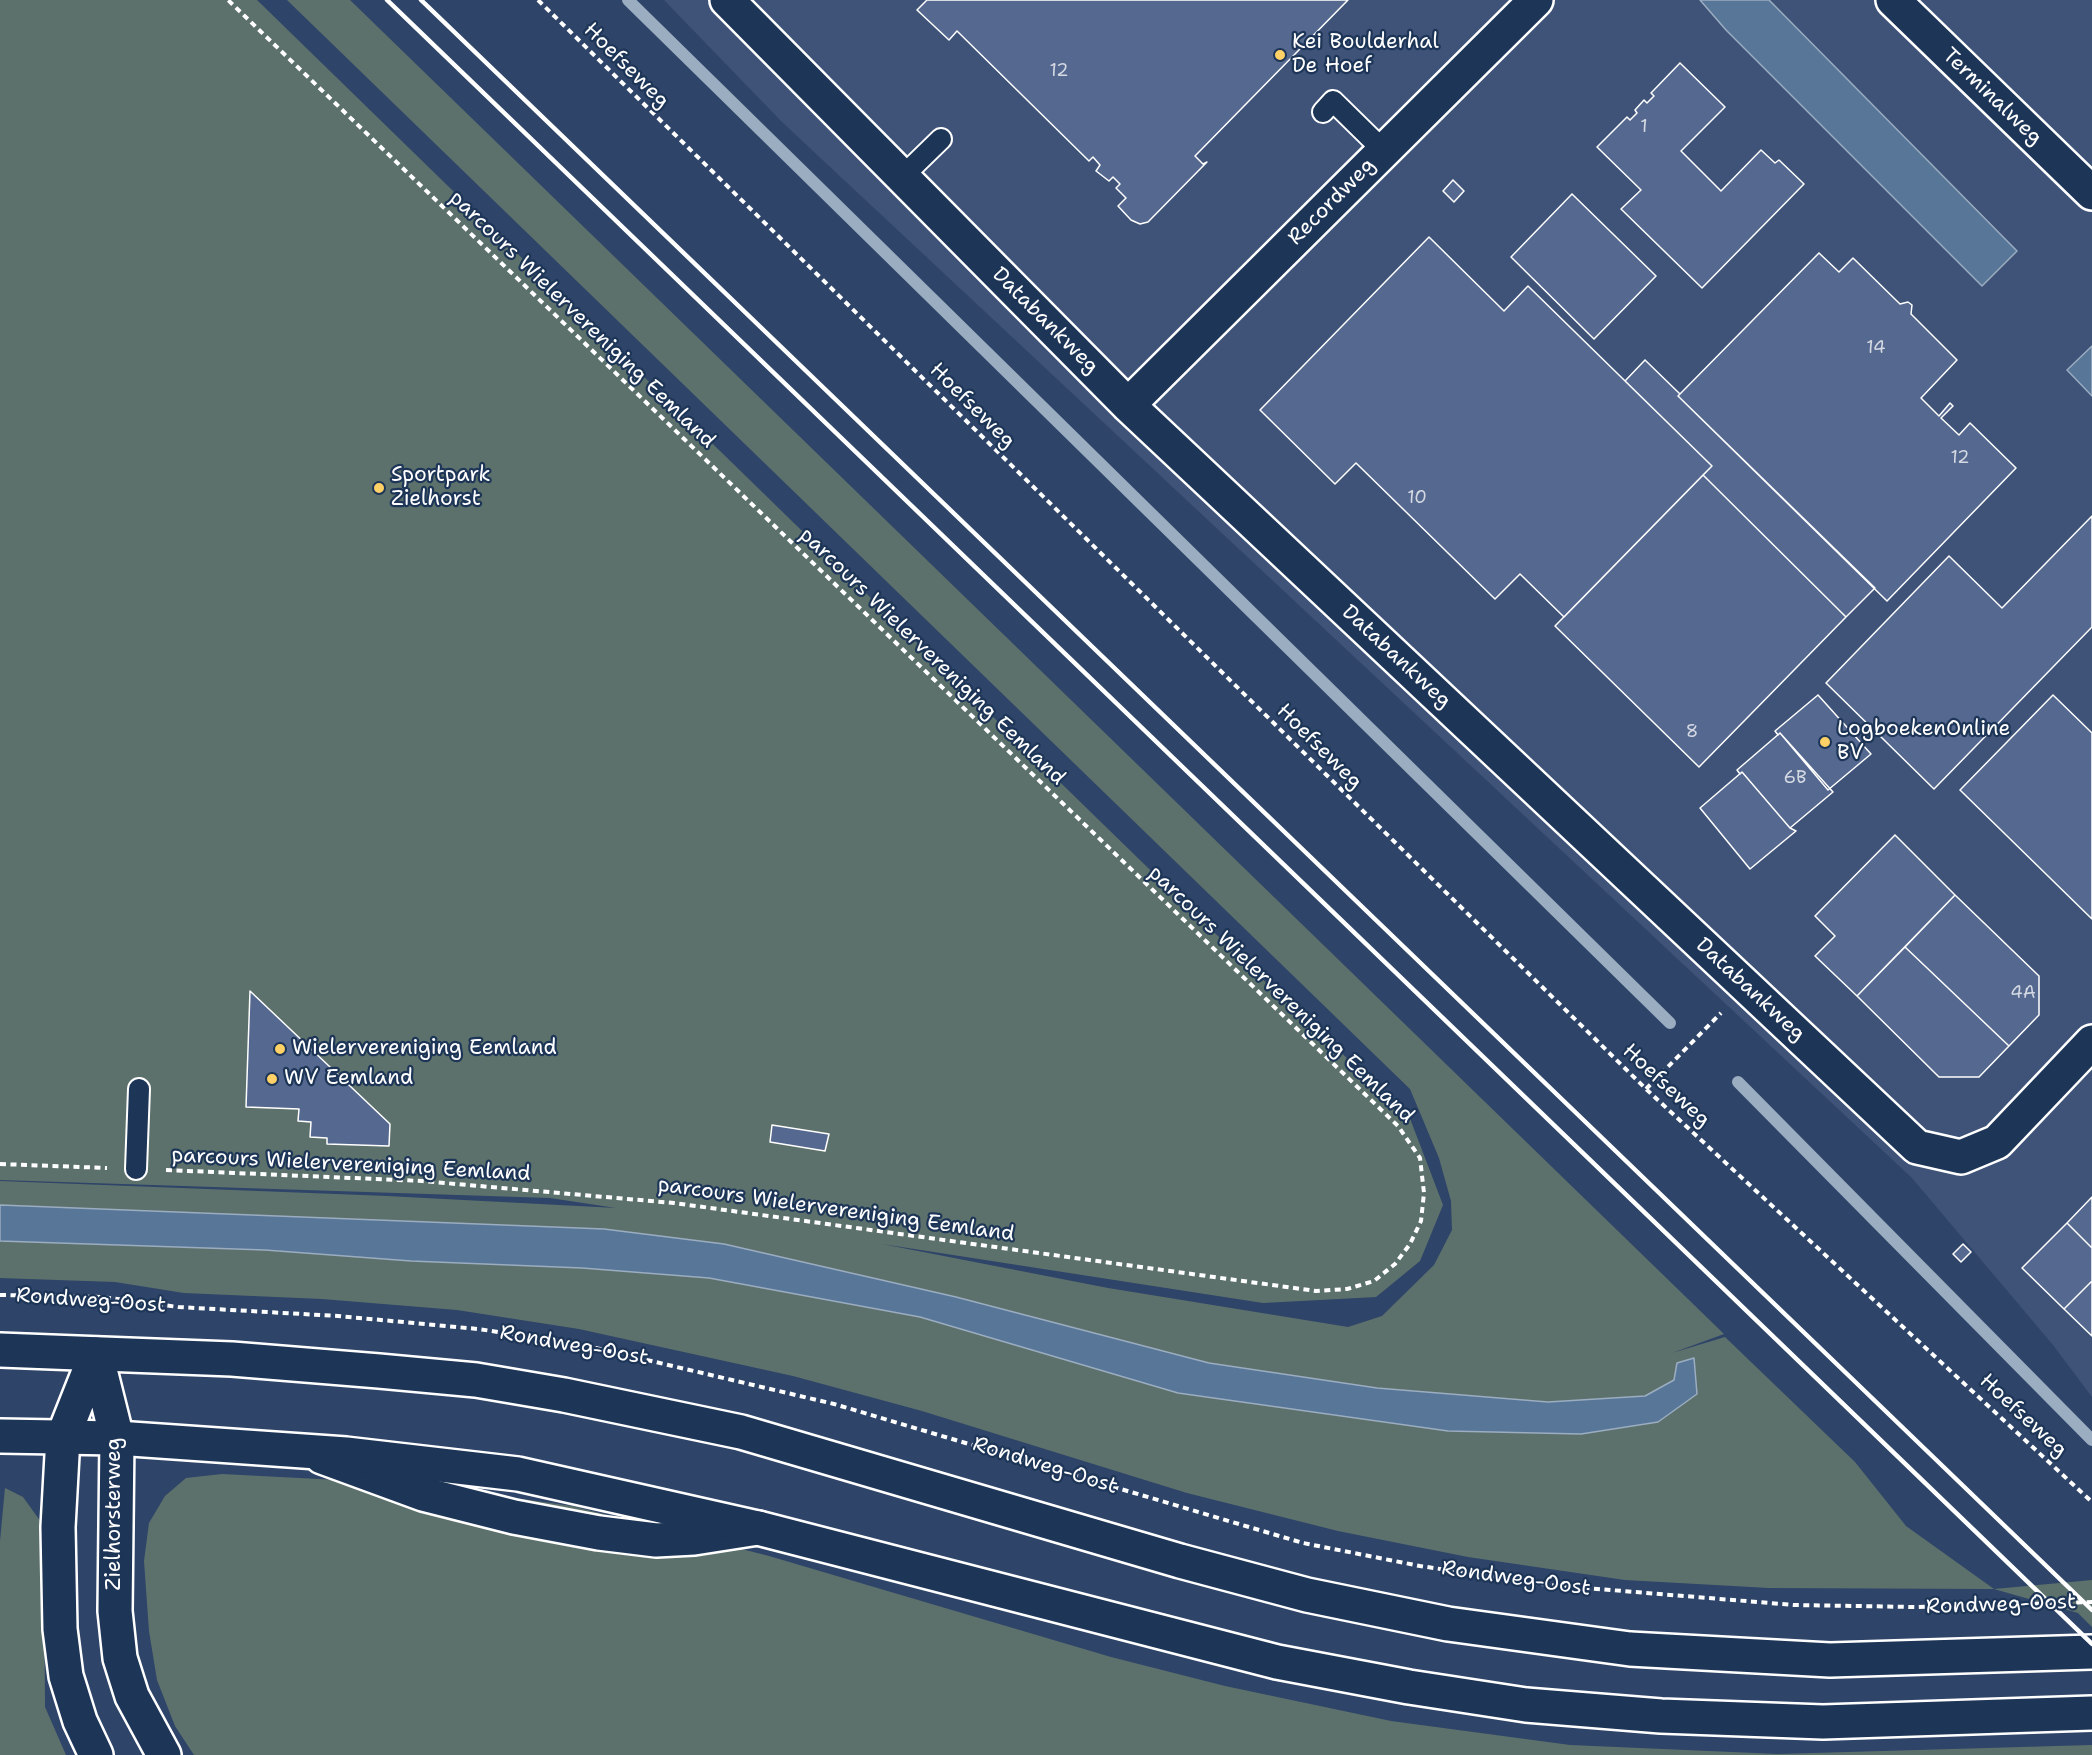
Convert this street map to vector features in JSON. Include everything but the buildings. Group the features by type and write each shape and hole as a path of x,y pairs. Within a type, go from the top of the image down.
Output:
{"main road":[{"name":"Databankweg","path":"727,0 1128,405 1917,1147 1961,1156 1997,1142 2092,1042"},
{"name":"Recordweg","path":"1128,405 1536,0"},
{"name":"Terminalweg","path":"1893,0 2092,194"},
{"path":"0,1350 232,1359 476,1380 564,1395 741,1432 1180,1561 1307,1594 1448,1624 1630,1649 1830,1660 2092,1652"},
{"path":"96,1354 63,1437 58,1527 60,1629 66,1676 80,1721 96,1755"},
{"name":"Zielhorsterweg","path":"96,1354 117,1438 115,1611 120,1658 132,1696 164,1755"},
{"path":"0,1436 117,1438 306,1452 518,1474 758,1527 1277,1662 1409,1688 1526,1705 1661,1716 1823,1722 2092,1713"}],"lane":[{"path":"1323,112 1333,101 1384,151"},
{"path":"902,177 941,139"},
{"path":"136,1169 139,1089"}],"path":[{"name":"parcours Wielervereniging Eemland","path":"0,1164 422,1181 663,1202 1316,1291 1347,1289 1374,1281 1395,1264 1410,1244 1421,1221 1424,1194 1420,1158 1398,1126 228,0"},
{"name":"Hoefseweg","path":"538,0 1646,1089 2090,1496 2092,1502"},
{"path":"1646,1089 1746,987"},
{"name":"Rondweg-Oost","path":"0,1295 102,1297 178,1306 338,1316 478,1329 579,1344 834,1404 1303,1543 1420,1566 1549,1585 1794,1605 1915,1607 2092,1602"}],"shaded area":[{"path":"664,0 2092,0 2092,1397 2053,1345 1912,1178 782,122"},
{"path":"1700,0 1769,0 2017,251 1982,286 1726,30"},
{"path":"2092,346 2092,396 2067,370"},
{"path":"0,1205 604,1229 724,1244 956,1297 1209,1363 1377,1388 1548,1402 1645,1396 1674,1380 1677,1363 1694,1358 1697,1394 1658,1422 1581,1434 1448,1431 1178,1393 920,1317 709,1278 582,1268 411,1261 265,1250 0,1241"}],"green space":[{"name":"Sportpark Zielhorst","path":"0,0 257,0 1259,976 1409,1116 1443,1205 1420,1261 1376,1297 1263,1303 882,1244 1108,1288 1348,1327 1382,1316 1434,1265 1452,1230 1451,1201 1439,1158 1410,1089 287,0 350,0 1724,1334 1672,1353 1725,1337 1855,1462 1906,1526 1994,1589 1769,1588 1625,1580 1468,1557 1338,1531 1187,1493 922,1411 793,1376 579,1329 457,1310 322,1299 184,1293 115,1282 0,1278 0,1241 265,1250 411,1261 582,1268 709,1278 920,1317 1178,1393 1448,1431 1581,1434 1675,1380 1645,1396 1548,1402 1377,1388 1209,1363 956,1297 724,1244 604,1229 0,1205 0,1181 387,1196 616,1208 550,1198 0,1180"},
{"path":"222,1474 415,1484 572,1506 769,1556 1111,1657 1225,1686 1391,1721 1570,1745 1778,1754 2092,1745 2092,1755 194,1755 175,1726 157,1680 149,1631 144,1561 149,1523 165,1496 186,1478"},
{"path":"5,1488 23,1497 41,1522 44,1557 45,1707 66,1755 0,1755 0,1541"},
{"path":"2092,1580 2092,1627 2078,1613 1994,1589"}],"waterway":[{"path":"628,0 1670,1023"},
{"path":"1738,1082 2092,1440"}],"railway":[{"path":"387,0 2092,1644"},
{"path":"421,0 2092,1610"}],"place":[{"name":"Kei Boulderhal De Hoef","path":"1280,55"},
{"name":"Sportpark Zielhorst","path":"379,488"},
{"name":"LogboekenOnline BV","path":"1825,742"},
{"name":"Wielervereniging Eemland","path":"280,1049"},
{"name":"WV Eemland","path":"272,1079"}]}
